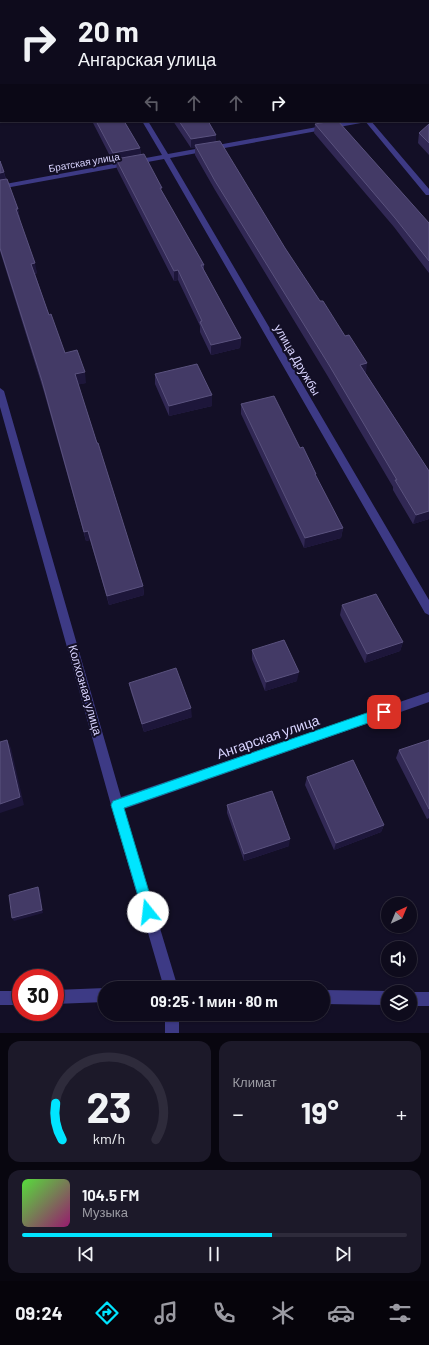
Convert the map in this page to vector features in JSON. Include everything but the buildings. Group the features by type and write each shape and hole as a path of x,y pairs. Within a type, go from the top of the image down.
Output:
{"street":[{"name":"улица Дружбы","path":"147,122 429,610"},
{"name":"Братская улица","path":"0,187 356,122"},
{"path":"369,122 429,193"},
{"name":"Колхозная улица","path":"0,391 117,805 169,981"},
{"name":"Ангарская улица","path":"117,805 429,697"},
{"path":"64,997 98,995"},
{"path":"330,997 381,998"},
{"path":"0,998 12,998"},
{"path":"417,998 429,999"},
{"path":"172,1021 172,1033"}],"route":[{"path":"148,912 117,805 384,712"}]}
